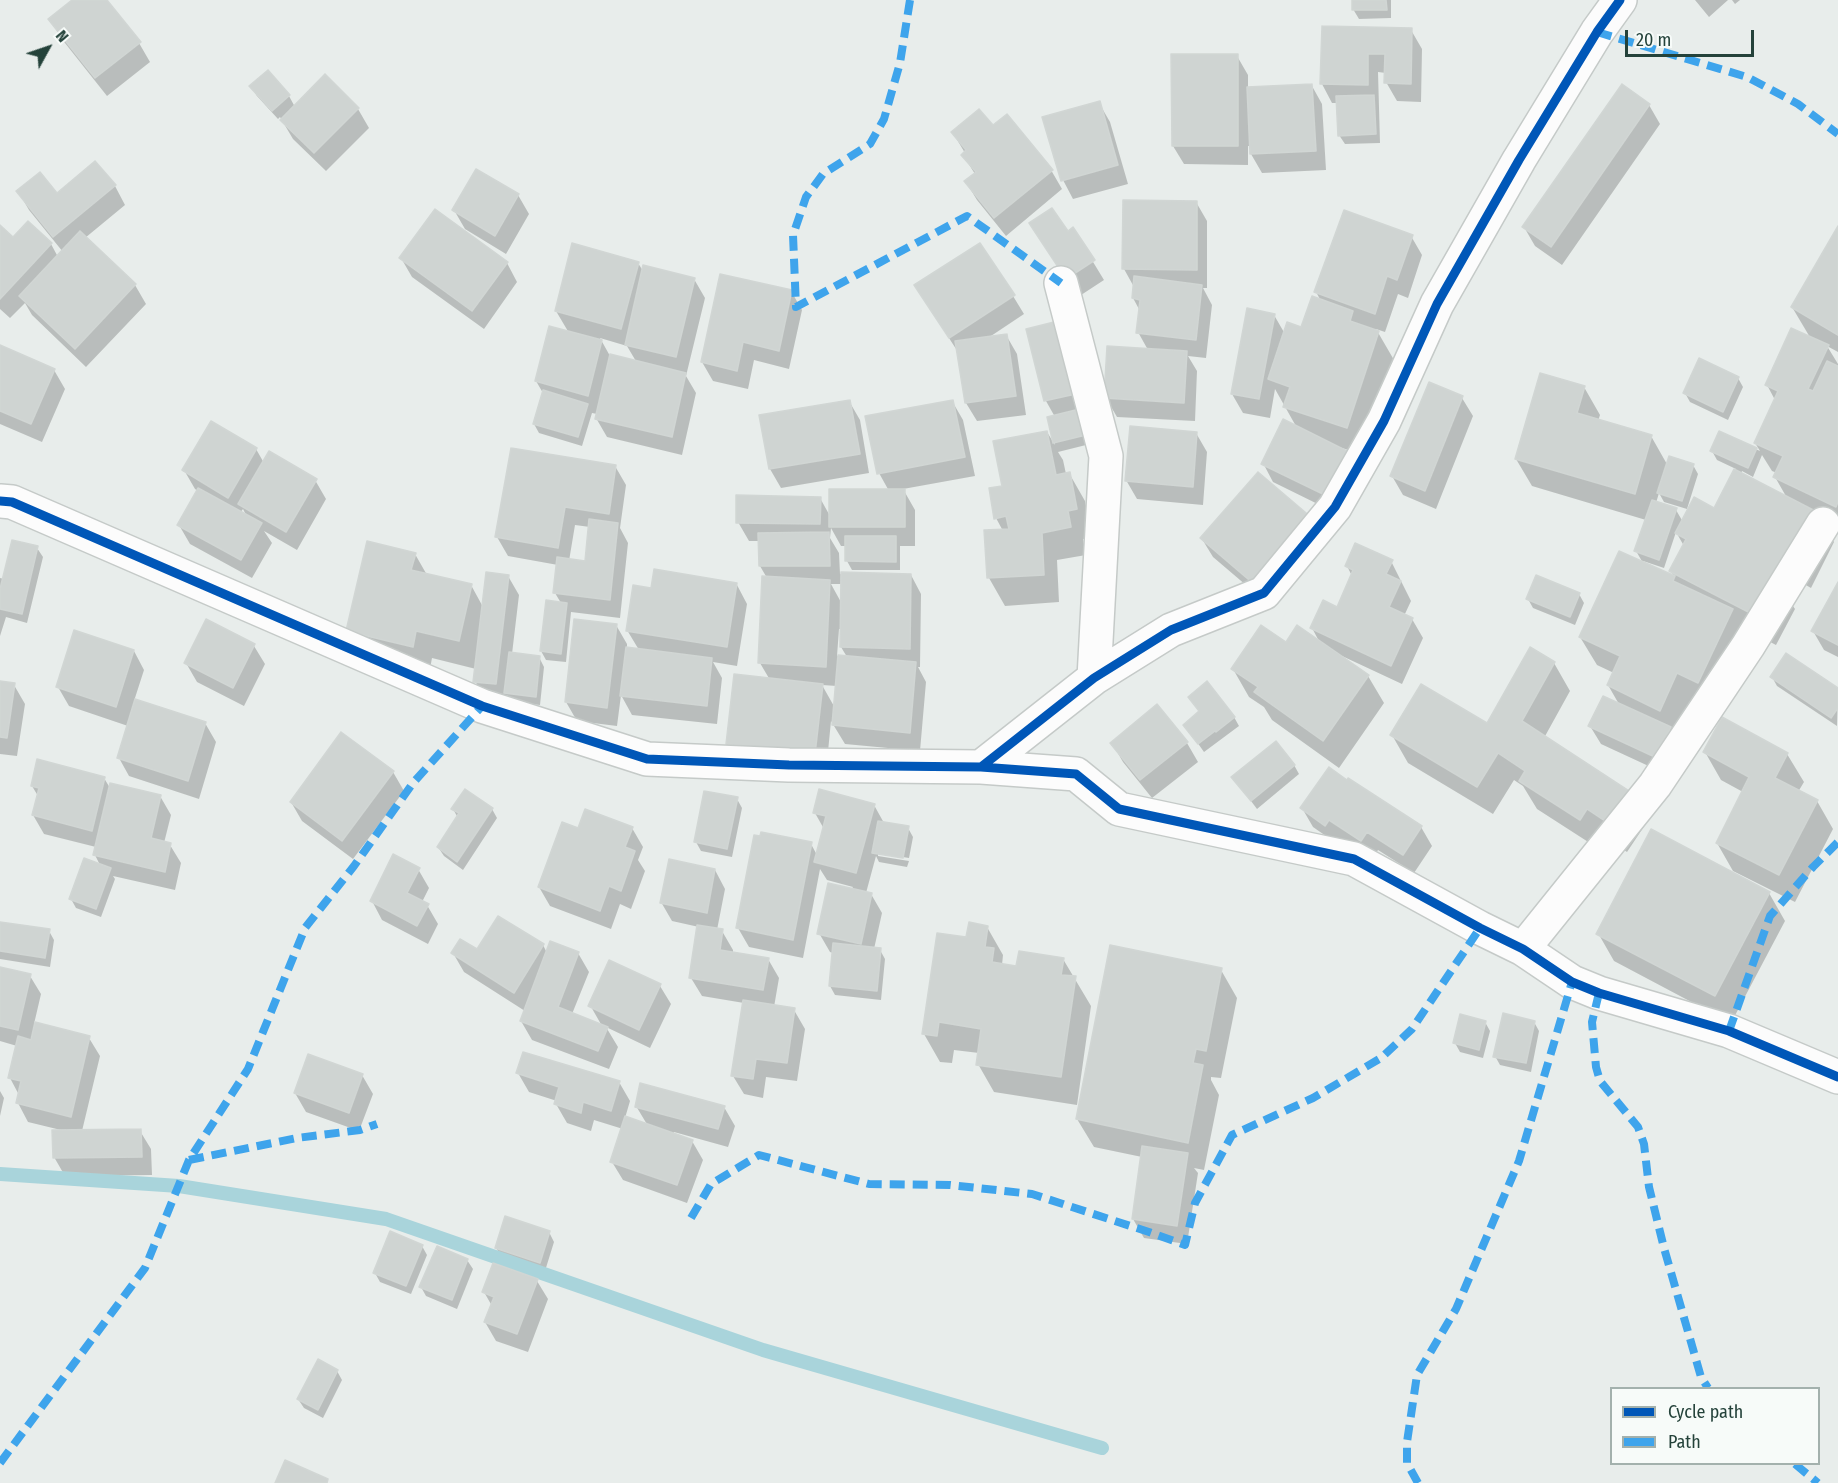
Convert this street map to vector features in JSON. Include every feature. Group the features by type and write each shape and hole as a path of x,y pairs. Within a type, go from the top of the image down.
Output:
{"street":[{"path":"981,767 1094,678 1171,630 1264,593 1335,507 1384,422 1437,304 1519,160 1597,32 1620,0"},
{"path":"1061,283 1106,456 1094,678"},
{"path":"0,501 12,502 482,706 647,759 789,765 981,767 1076,774 1119,809 1354,859 1523,949 1572,982 1599,993 1729,1031 1838,1077"},
{"path":"1523,949 1655,785 1748,646 1823,524"}],"building":[{"path":"72,0 107,0 141,42 95,78 48,19"},
{"path":"1352,0 1386,0 1387,10 1352,10"},
{"path":"1322,26 1412,28 1411,84 1384,83 1385,54 1368,54 1368,85 1320,84"},
{"path":"1171,54 1238,54 1238,146 1172,146"},
{"path":"268,70 290,95 272,111 249,86"},
{"path":"325,74 359,108 314,153 280,120"},
{"path":"1312,84 1316,151 1250,154 1247,87"},
{"path":"1622,84 1650,104 1551,247 1522,227"},
{"path":"1374,95 1376,134 1338,136 1336,96"},
{"path":"1100,101 1118,165 1061,181 1042,117"},
{"path":"979,109 993,125 1007,114 1053,170 994,218 964,181 976,172 961,155 966,150 951,132"},
{"path":"95,161 116,185 53,237 16,191 40,172 57,193"},
{"path":"476,169 519,194 495,236 452,210"},
{"path":"1123,200 1197,201 1197,270 1122,269"},
{"path":"1052,208 1068,231 1073,227 1095,260 1066,279 1029,223"},
{"path":"435,209 508,262 472,311 399,258"},
{"path":"1344,210 1413,235 1397,280 1387,276 1375,314 1314,292"},
{"path":"28,221 52,243 0,299 0,225 13,237"},
{"path":"1838,226 1838,335 1791,307"},
{"path":"80,231 136,284 75,349 19,296"},
{"path":"572,243 639,262 621,329 555,311"},
{"path":"980,243 1015,295 949,338 914,285"},
{"path":"643,265 695,278 676,357 625,345"},
{"path":"720,274 792,290 779,351 743,342 737,371 701,362"},
{"path":"1134,276 1202,285 1196,340 1136,333 1140,300 1132,298"},
{"path":"1312,296 1353,311 1350,321 1379,331 1347,428 1283,407 1290,387 1268,379 1287,322 1301,327"},
{"path":"1247,308 1275,314 1259,399 1231,394"},
{"path":"1062,320 1080,393 1044,401 1026,329"},
{"path":"549,326 602,340 588,396 535,381"},
{"path":"1791,328 1829,345 1808,389 1813,391 1827,361 1838,366 1838,502 1836,507 1773,477 1783,456 1754,443 1778,391 1765,385"},
{"path":"1007,334 1016,396 965,403 955,341"},
{"path":"0,345 55,369 31,424 0,411"},
{"path":"1107,346 1187,351 1184,403 1104,398"},
{"path":"610,354 686,373 672,437 595,419"},
{"path":"1699,358 1739,377 1723,412 1683,393"},
{"path":"1540,373 1585,386 1577,413 1652,435 1635,494 1515,459"},
{"path":"1429,382 1463,396 1425,491 1390,476"},
{"path":"543,390 588,404 578,437 533,424"},
{"path":"850,400 860,454 769,469 759,415"},
{"path":"953,400 965,457 877,474 865,416"},
{"path":"1084,408 1090,434 1053,443 1047,417"},
{"path":"1283,419 1349,452 1327,496 1261,464"},
{"path":"211,421 257,448 228,498 182,470"},
{"path":"1130,426 1197,432 1193,487 1125,481"},
{"path":"1047,431 1056,475 1070,472 1077,509 1068,511 1071,527 1042,533 1044,575 987,578 984,530 1009,529 1006,516 994,519 989,488 1002,486 993,441"},
{"path":"1719,431 1757,448 1748,468 1710,451"},
{"path":"511,448 616,465 609,514 565,507 558,548 495,537"},
{"path":"269,451 317,479 286,532 238,504"},
{"path":"1669,456 1694,464 1682,501 1657,493"},
{"path":"1734,469 1819,513 1760,618 1669,571 1686,539 1675,533 1694,497 1714,508"},
{"path":"1258,472 1312,518 1255,585 1200,538"},
{"path":"198,488 262,523 241,560 177,525"},
{"path":"829,489 905,489 905,527 829,527"},
{"path":"736,495 821,497 820,524 736,523"},
{"path":"1652,500 1677,508 1659,560 1634,551"},
{"path":"589,519 618,523 610,600 553,593 557,557 585,561"},
{"path":"829,532 830,566 759,566 758,533"},
{"path":"845,536 896,536 896,562 845,561"},
{"path":"12,540 38,546 22,614 0,609 0,589"},
{"path":"367,541 416,553 411,570 472,584 459,641 416,631 413,647 346,631"},
{"path":"1355,543 1393,560 1386,574 1401,581 1389,607 1413,618 1391,666 1310,628 1323,600 1337,607 1353,570 1345,566"},
{"path":"1619,551 1675,576 1673,581 1733,609 1698,683 1677,673 1660,711 1607,685 1620,656 1579,637"},
{"path":"654,569 737,583 727,647 626,631 633,585 651,588"},
{"path":"486,572 509,575 496,684 473,682"},
{"path":"841,572 911,574 910,649 840,647"},
{"path":"1536,575 1580,593 1570,617 1526,599"},
{"path":"762,576 830,580 826,667 758,663"},
{"path":"1838,582 1838,645 1811,631"},
{"path":"546,600 567,603 561,654 540,651"},
{"path":"206,619 255,644 233,688 184,663"},
{"path":"574,619 617,624 607,708 565,702"},
{"path":"1261,625 1286,642 1297,625 1369,675 1323,741 1254,692 1258,687 1231,669"},
{"path":"74,630 134,650 116,707 56,687"},
{"path":"626,647 712,658 707,706 620,696"},
{"path":"1530,647 1555,662 1522,721 1632,793 1611,825 1587,809 1580,820 1519,781 1525,771 1498,753 1477,787 1390,735 1421,684 1487,723"},
{"path":"509,652 540,656 536,697 504,693"},
{"path":"1786,653 1838,688 1838,708 1831,718 1770,677"},
{"path":"838,655 916,662 910,733 832,725"},
{"path":"734,674 823,684 815,754 726,744"},
{"path":"0,681 15,683 7,738 0,737"},
{"path":"1207,681 1235,717 1198,744 1183,725 1199,711 1188,697"},
{"path":"1603,696 1671,727 1657,758 1588,726"},
{"path":"135,699 206,722 188,781 117,758"},
{"path":"1157,704 1188,742 1140,780 1110,743"},
{"path":"1722,717 1788,753 1775,778 1818,800 1779,875 1716,843 1749,777 1703,752"},
{"path":"341,732 394,771 342,841 290,802"},
{"path":"1276,741 1295,765 1251,801 1231,777"},
{"path":"37,759 105,777 92,831 32,815 39,788 31,786"},
{"path":"1329,767 1422,826 1403,855 1367,832 1361,841 1329,820 1325,826 1300,808"},
{"path":"110,783 161,795 151,838 171,843 165,872 93,855"},
{"path":"465,789 493,808 457,862 437,847 459,813 451,809"},
{"path":"819,789 875,804 856,873 814,862 826,816 813,813"},
{"path":"704,791 738,797 727,849 694,842"},
{"path":"585,809 633,827 625,847 635,851 621,891 609,886 600,911 538,887 562,822 578,828"},
{"path":"878,821 909,826 903,858 872,853"},
{"path":"1651,829 1770,892 1715,996 1596,934"},
{"path":"761,832 812,842 793,940 736,928 754,835 760,836"},
{"path":"393,854 420,868 407,893 429,904 417,926 370,901"},
{"path":"84,858 111,868 96,909 69,899"},
{"path":"669,859 715,869 707,913 660,903"},
{"path":"828,883 872,893 861,944 817,934"},
{"path":"498,916 544,944 514,993 451,953 460,939 477,949"},
{"path":"0,922 50,929 45,958 0,951"},
{"path":"969,922 988,926 985,947 994,948 992,962 1016,966 1019,951 1064,958 1061,975 1076,976 1061,1077 976,1065 981,1029 939,1022 937,1036 922,1034 937,933 966,937"},
{"path":"697,925 723,929 720,950 769,958 763,990 689,978"},
{"path":"550,941 579,952 558,1007 608,1027 598,1051 520,1021"},
{"path":"833,943 881,948 877,991 829,986"},
{"path":"1110,945 1222,968 1206,1051 1196,1049 1193,1063 1203,1065 1188,1143 1076,1119"},
{"path":"609,960 661,984 639,1030 588,1006"},
{"path":"0,967 31,974 18,1030 0,1026"},
{"path":"743,1000 795,1008 787,1063 756,1059 753,1079 731,1076"},
{"path":"1503,1013 1535,1021 1526,1063 1493,1057"},
{"path":"1460,1014 1486,1021 1479,1050 1453,1043"},
{"path":"35,1022 90,1036 71,1117 16,1103 21,1081 8,1078 18,1036 31,1040"},
{"path":"523,1052 620,1081 611,1111 583,1102 581,1113 554,1104 559,1087 516,1073"},
{"path":"308,1054 363,1074 349,1113 294,1093"},
{"path":"640,1083 725,1106 718,1129 635,1107"},
{"path":"625,1116 693,1140 677,1185 610,1162"},
{"path":"141,1129 142,1157 53,1158 52,1130"},
{"path":"1142,1146 1188,1153 1177,1226 1132,1219"},
{"path":"505,1216 550,1231 540,1263 495,1248"},
{"path":"390,1231 423,1245 406,1286 373,1273"},
{"path":"437,1246 468,1259 452,1300 419,1287"},
{"path":"493,1263 538,1279 517,1334 484,1322 494,1297 482,1292"},
{"path":"318,1359 338,1370 318,1410 297,1399"},
{"path":"285,1460 328,1479 327,1483 275,1483"}],"waterway":[{"path":"0,1174 179,1186 386,1219 763,1350 1102,1448"}],"marked path":[{"path":"910,0 900,63 884,119 870,144 823,174 806,197 793,235 796,307 967,216 1061,283"},
{"path":"1597,32 1747,77 1798,104 1838,134"},
{"path":"0,1463 145,1268 189,1160 248,1069 305,928 354,866 413,783 482,706"},
{"path":"1729,1031 1770,916 1838,842"},
{"path":"691,1218 711,1184 759,1155 869,1184 950,1185 1032,1194 1185,1245 1195,1203 1232,1135 1313,1098 1381,1058 1412,1029 1480,928"},
{"path":"1418,1483 1407,1463 1407,1442 1417,1375 1456,1309 1519,1161 1572,982"},
{"path":"1599,993 1592,1022 1596,1067 1600,1081 1638,1127 1644,1144 1649,1187 1664,1248 1701,1377 1707,1387"},
{"path":"189,1160 297,1138 360,1130 377,1124"},
{"path":"1796,1465 1818,1483"}],"cycle path":[{"path":"981,767 1094,678 1171,630 1264,593 1335,507 1384,421 1437,304 1519,160 1597,32 1620,0"},
{"path":"0,501 12,502 482,706 647,759 789,765 981,767 1076,774 1119,809 1354,859 1523,949 1572,982 1599,993 1729,1031 1838,1077"}]}
